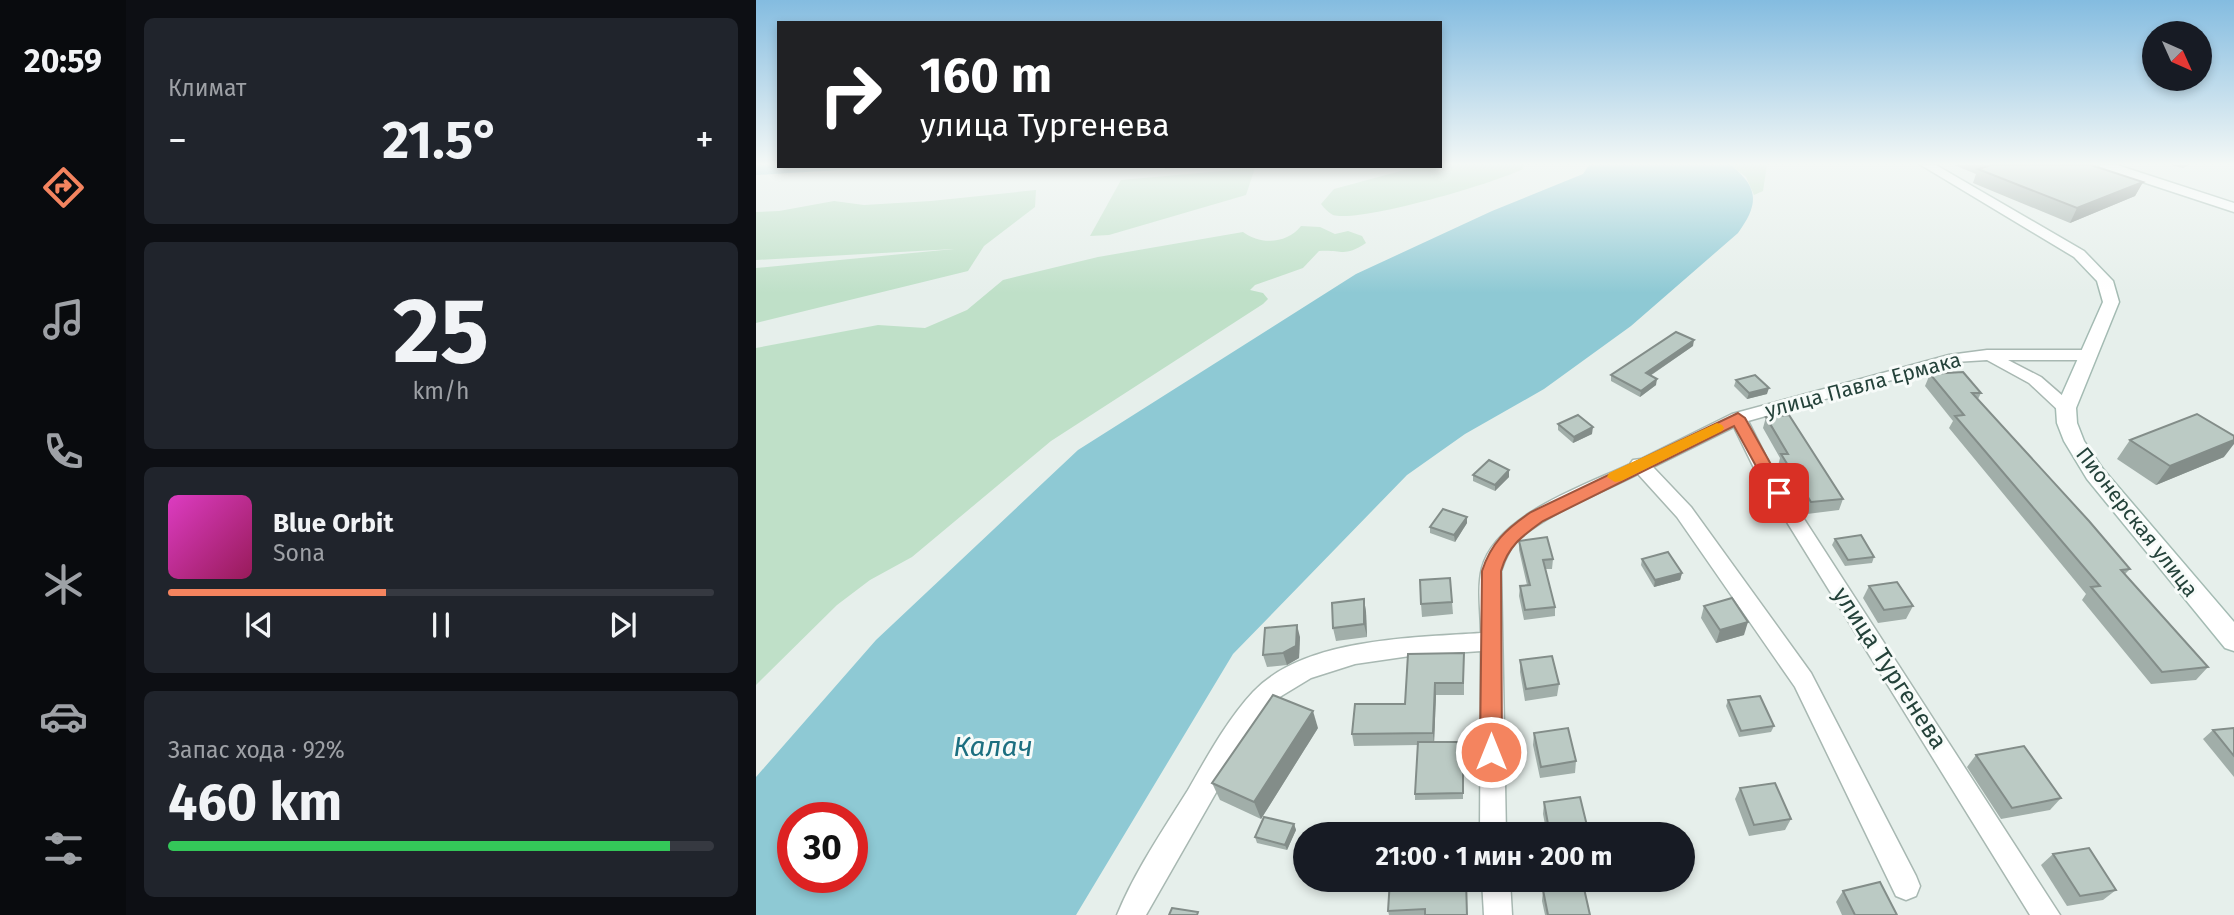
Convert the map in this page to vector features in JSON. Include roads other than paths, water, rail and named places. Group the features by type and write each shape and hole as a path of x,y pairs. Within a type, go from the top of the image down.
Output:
{"street":[{"path":"1987,355 2035,380 2066,408 2111,302 2110,287 2099,271 2049,235 2001,208"},
{"name":"улица Павла Ермака","path":"1493,822 1492,571 1497,553 1512,534 1537,517 1639,464 1738,418 1924,364 1987,355 2088,355"},
{"name":"Пионерская улица","path":"2066,408 2067,423 2074,441 2095,474 2234,640"},
{"name":"улица Тургенева","path":"1738,418 1765,472 2046,915"},
{"path":"1639,464 1684,512 1803,680 1906,886"},
{"path":"1132,915 1180,823 1249,714 1256,703 1279,684 1305,671 1346,658 1388,650 1491,641"},
{"path":"1497,892 1498,915"}],"water":[{"name":"Калач","path":"1500,208 1751,208 1738,233 1631,326 1544,389 1465,434 1407,475 1233,654 1076,915 756,915 756,777 876,640 1078,450 1356,274"}]}
